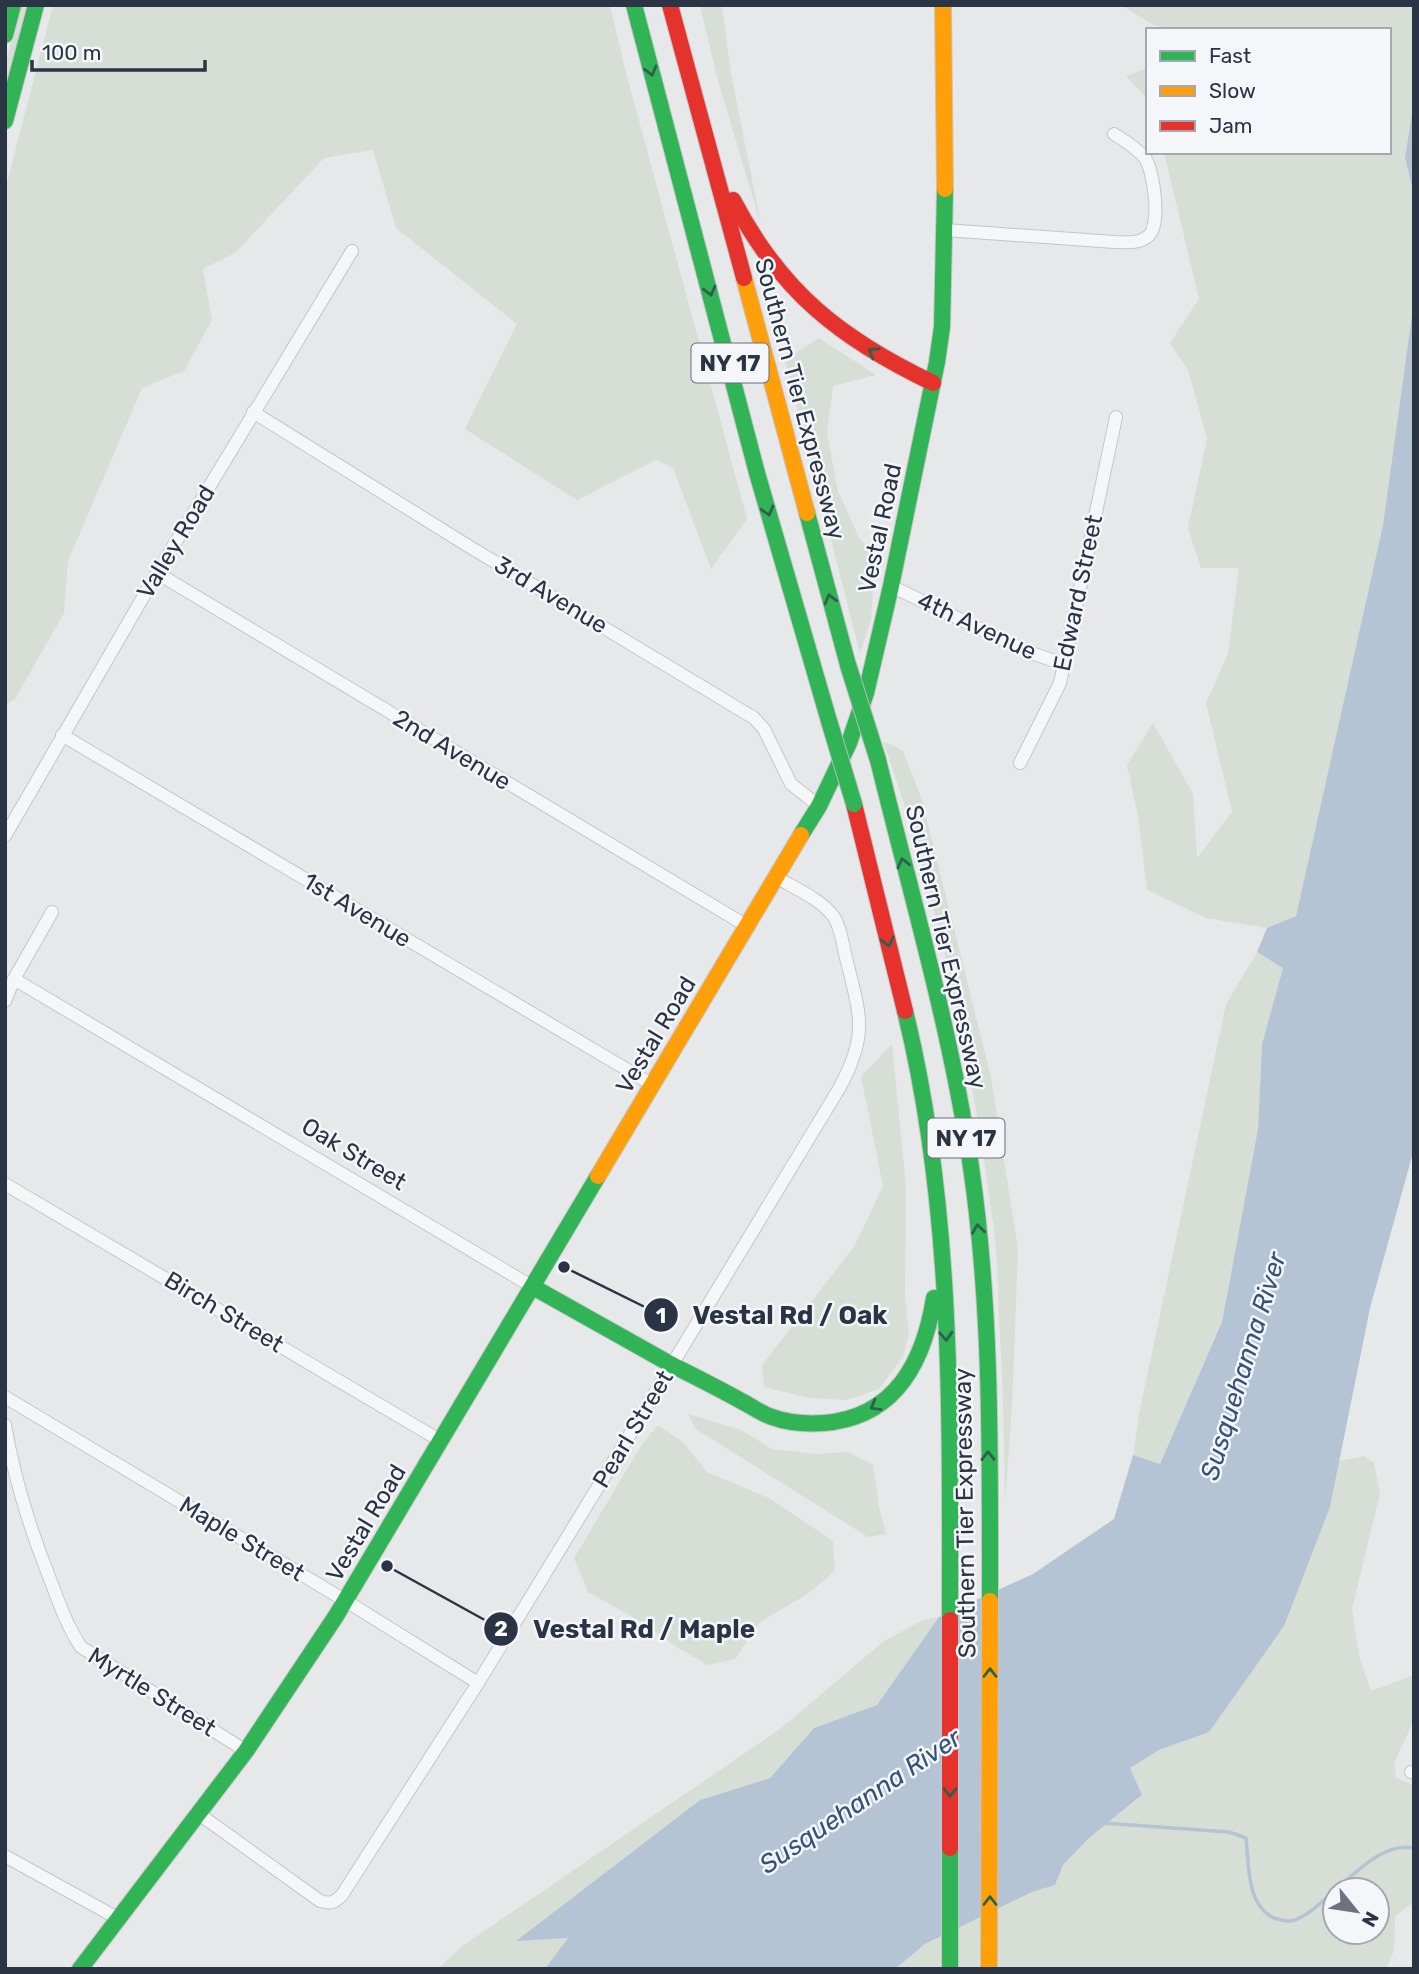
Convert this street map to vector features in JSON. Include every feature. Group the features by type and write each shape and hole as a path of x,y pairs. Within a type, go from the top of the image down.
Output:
{"main road":[{"path":"5,35 13,5"},
{"path":"5,121 36,5"},
{"name":"Southern Tier Expressway","path":"634,5 757,473 854,804 907,1020 927,1120 940,1212 950,1407 950,1969"},
{"name":"Southern Tier Expressway","path":"670,5 848,665 878,760 952,1060 971,1167 984,1302 990,1524 989,1969"},
{"name":"Vestal Road","path":"80,1969 246,1751 346,1601 819,806 858,717 866,692 891,586 942,327 945,229 943,5"},
{"path":"706,136 747,229 790,288 820,315 862,345 933,383"},
{"name":"Oak Street","path":"533,1287 596,1324 774,1418 805,1424 830,1423 854,1417 891,1396 905,1380 927,1343 932,1319 940,1212"}],"street":[{"path":"945,229 1115,242 1138,241 1149,237 1154,230 1156,205 1145,159 1130,144 1114,135"},
{"name":"Valley Road","path":"5,836 157,573 352,251"},
{"name":"3rd Avenue","path":"253,412 465,544 754,718 765,730 791,784 819,806"},
{"name":"Edward Street","path":"1020,763 1060,683 1116,417"},
{"name":"2nd Avenue","path":"157,573 747,926"},
{"name":"4th Avenue","path":"891,586 1026,651 1063,664"},
{"name":"1st Avenue","path":"62,735 653,1085"},
{"name":"Pearl Street","path":"199,1814 320,1901 330,1904 342,1895 478,1683 840,1087 858,1050 861,1022 834,917 823,905 776,877"},
{"path":"5,1001 14,979 52,912"},
{"name":"Oak Street","path":"14,979 533,1287"},
{"name":"Birch Street","path":"5,1184 441,1441"},
{"name":"Maple Street","path":"5,1397 478,1683"},
{"name":"Myrtle Street","path":"5,1425 10,1456 33,1536 69,1630 81,1647 246,1751"},
{"path":"5,1856 119,1919"}],"shaded area":[{"path":"20,5 27,5 5,91 5,65"},
{"path":"53,5 610,5 747,519 711,569 673,468 656,460 577,500 465,429 517,324 396,228 373,150 324,158 235,253 203,269 212,320 184,371 142,388 68,561 64,613 15,699 5,705 5,190"},
{"path":"700,5 722,5 731,74 761,225 717,77"},
{"path":"1121,5 1414,5 1414,100 1405,158 1414,195 1414,300 1383,525 1296,916 1267,928 1206,918 1147,890 1139,822 1127,765 1153,723 1193,794 1197,858 1232,812 1206,703 1228,654 1239,568 1201,568 1188,528 1207,439 1188,370 1170,343 1199,299 1164,154 1391,154 1391,28 1169,28 1153,25"},
{"path":"1146,69 1146,97 1126,76"},
{"path":"819,338 876,375 833,386 827,433 838,491 859,538 875,557 871,620 860,653 785,360"},
{"path":"883,741 903,751 922,800 991,1077 1018,1249 1005,1503 997,1258 977,1113 938,923"},
{"path":"1257,952 1283,968 1262,1044 1258,1129 1222,1322 1160,1464 1133,1455 1139,1414 1226,1004"},
{"path":"892,1044 906,1187 905,1296 909,1334 903,1356 879,1389 847,1400 809,1398 764,1387 762,1365 854,1247 883,1186 861,1077"},
{"path":"688,1414 741,1430 772,1449 816,1454 848,1452 873,1465 886,1534 868,1537 696,1429"},
{"path":"658,1425 683,1442 707,1472 769,1498 833,1541 835,1571 809,1593 760,1622 735,1659 708,1665 642,1622 588,1592 574,1558 641,1446"},
{"path":"1364,1456 1374,1463 1380,1493 1352,1609 1359,1656 1371,1691 1414,1675 1414,1720 1394,1763 1396,1778 1414,1785 1414,1902 1395,1916 1394,1950 1387,1969 995,1969 993,1911 1032,1892 1055,1885 1063,1865 1089,1838 1142,1796 1129,1768 1159,1750 1209,1732 1330,1507 1339,1461"},
{"path":"939,1617 877,1705 814,1728 770,1778 700,1800 517,1940 569,1938 545,1969 437,1969 464,1945 780,1729 884,1641 923,1620"},
{"path":"985,1915 983,1969 957,1969 957,1928"},
{"path":"944,1935 943,1969 895,1969 925,1944"}],"water":[{"path":"1414,100 1414,195 1405,158"},
{"name":"Susquehanna River","path":"1414,300 1414,1149 1370,1308 1330,1507 1284,1626 1209,1732 1159,1750 1130,1768 1142,1795 1089,1838 1063,1865 1055,1885 1032,1892 925,1944 895,1969 545,1969 568,1938 516,1941 700,1800 770,1778 814,1728 877,1705 939,1617 1033,1574 1114,1519 1133,1455 1160,1464 1222,1322 1258,1129 1262,1044 1283,968 1257,952 1267,928 1296,916 1383,525"}],"waterway":[{"path":"1103,1823 1229,1832 1246,1838 1251,1883 1258,1904 1265,1912 1276,1919 1290,1921 1301,1917 1321,1903"},
{"path":"1352,1876 1372,1860 1393,1849 1414,1848"}],"traffic: fast":[{"path":"5,35 13,5"},
{"path":"5,121 36,5"},
{"path":"634,5 757,473 829,721"},
{"path":"801,835 819,806 849,743 866,693 891,586 942,327 945,189"},
{"path":"807,513 848,665"},
{"path":"848,665 878,760"},
{"path":"829,721 854,804"},
{"path":"878,760 953,1065 971,1167 986,1329 990,1438 990,1601"},
{"path":"905,1011 921,1086 941,1238 949,1391 950,1620"},
{"path":"80,1969 246,1751 336,1616 598,1176"},
{"path":"533,1287 672,1365"},
{"path":"672,1365 778,1419 824,1423 849,1418 870,1410 902,1382 923,1343 934,1298"},
{"path":"950,1848 950,1969"}],"traffic: slow":[{"path":"943,5 945,189"},
{"path":"744,278 807,513"},
{"path":"598,1176 801,835"},
{"path":"989,1969 990,1601"}],"traffic: jam":[{"path":"670,5 744,278"},
{"path":"733,200 772,261 816,310 870,349 933,383"},
{"path":"854,804 905,1011"},
{"path":"950,1620 950,1848"}],"place":[{"name":"Vestal Rd / Oak","path":"564,1267"},
{"name":"Vestal Rd / Maple","path":"387,1566"}]}
